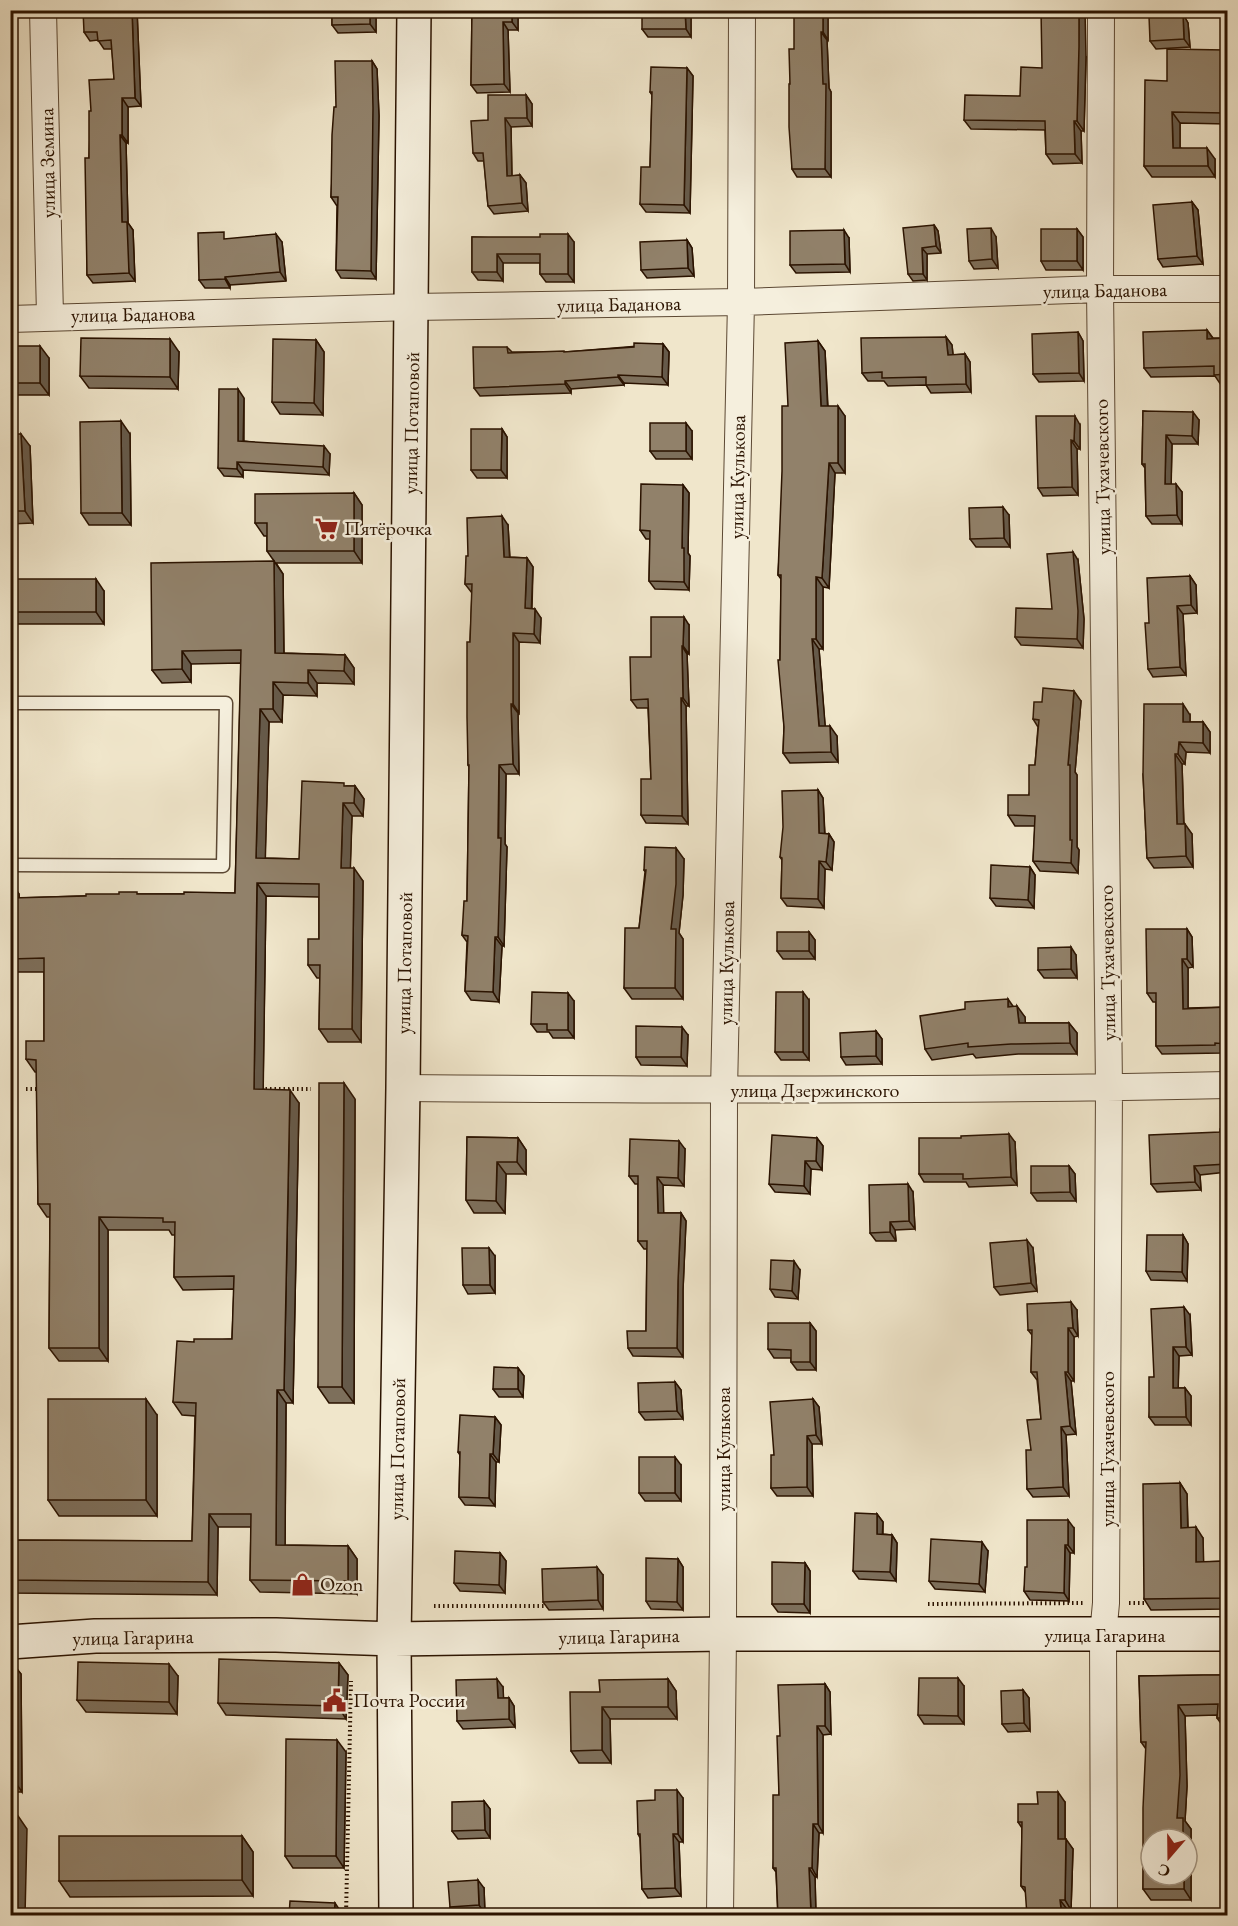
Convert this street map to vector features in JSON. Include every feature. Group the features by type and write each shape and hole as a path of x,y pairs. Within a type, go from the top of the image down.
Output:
{"main road":[{"name":"улица Потаповой","path":"396,1916 394,1639 403,1088 414,10"},
{"name":"улица Гагарина","path":"10,1642 94,1636 276,1635 394,1639 723,1634 1227,1634"}],"street":[{"name":"улица Земина","path":"43,10 50,316"},
{"name":"улица Кулькова","path":"720,1916 724,1090 741,302 742,10"},
{"name":"улица Тухачевского","path":"1101,10 1100,289 1108,1088 1107,1603 1103,1635 1104,1916"},
{"name":"улица Баданова","path":"10,319 50,316 412,307 741,302 1100,289 1227,289"},
{"name":"улица Дзержинского","path":"403,1088 724,1090 1108,1088 1227,1085"}],"lane":[{"path":"10,703 226,703 223,866 10,865"}],"path":[{"path":"26,1089 50,1089"},
{"path":"252,1089 311,1089"},
{"path":"346,1916 351,1681"}],"building":[{"path":"83,10 132,10 135,98 122,98 122,135 120,135 122,222 127,222 129,273 87,275 85,158 89,158 89,111 91,111 89,80 114,79 111,40 98,41 97,32 84,32"},
{"path":"332,10 370,10 370,24 332,25"},
{"path":"472,10 512,10 512,22 503,22 504,84 471,85"},
{"path":"642,10 685,10 686,29 642,29"},
{"path":"794,10 823,10 823,32 821,32 823,84 826,84 825,169 792,169 789,127 789,49 794,49"},
{"path":"1079,10 1077,121 1074,121 1075,154 1046,154 1045,121 964,120 965,95 1020,96 1021,67 1042,68 1041,11"},
{"path":"1183,14 1184,39 1150,41 1149,16"},
{"path":"1167,49 1225,50 1225,113 1172,112 1173,148 1207,148 1208,166 1144,166 1145,80 1167,81"},
{"path":"335,61 372,61 371,271 336,270 338,197 331,197 332,135 334,107 336,107"},
{"path":"651,67 687,68 684,205 640,204 641,167 650,167"},
{"path":"488,95 526,95 527,118 505,118 507,176 520,175 522,203 488,206 483,153 473,153 471,121 488,120"},
{"path":"1192,202 1197,256 1158,259 1153,205"},
{"path":"934,225 936,246 922,248 923,274 908,274 903,228"},
{"path":"991,228 992,259 969,261 967,229"},
{"path":"1041,229 1077,229 1077,261 1041,261"},
{"path":"844,230 845,264 790,265 790,231"},
{"path":"224,232 224,239 276,234 280,272 199,280 198,233"},
{"path":"540,234 568,234 568,274 540,274 540,254 497,254 497,272 472,272 472,237 540,237"},
{"path":"687,240 688,268 641,270 640,242"},
{"path":"1207,330 1207,339 1227,338 1227,374 1214,375 1214,366 1144,368 1143,332"},
{"path":"1078,332 1079,373 1033,374 1032,334"},
{"path":"946,337 948,355 965,354 966,384 926,385 926,377 882,378 882,372 862,373 861,338"},
{"path":"81,338 170,339 170,377 80,376"},
{"path":"273,339 316,340 314,403 272,402"},
{"path":"818,341 821,406 838,406 838,463 829,463 822,578 816,577 816,639 812,639 819,726 830,726 831,752 783,753 784,727 778,660 780,660 781,575 778,575 782,406 788,406 785,343"},
{"path":"634,343 663,344 662,377 618,375 618,377 565,381 565,384 474,388 473,347 507,347 508,353 564,352 634,347"},
{"path":"10,346 40,346 40,383 10,383"},
{"path":"219,389 238,389 238,441 324,446 323,467 237,462 237,469 218,468"},
{"path":"1143,411 1193,412 1192,436 1166,435 1165,484 1176,484 1177,515 1146,516 1145,464 1142,464"},
{"path":"1036,416 1075,416 1074,441 1071,440 1072,487 1038,488"},
{"path":"121,421 122,513 81,513 80,422"},
{"path":"650,423 686,423 686,451 650,451"},
{"path":"471,429 502,429 501,470 471,470"},
{"path":"10,434 21,434 25,511 10,511"},
{"path":"641,484 683,485 684,582 649,581 650,531 640,530"},
{"path":"354,493 354,551 267,551 267,523 255,523 255,494"},
{"path":"1003,507 1004,538 970,539 969,508"},
{"path":"502,516 504,557 527,558 525,608 535,609 534,634 513,633 513,704 511,704 513,764 499,765 498,838 501,838 498,937 495,937 493,992 465,991 468,936 462,935 464,901 467,901 469,765 467,642 470,642 472,584 465,584 466,556 468,556 467,518"},
{"path":"1073,552 1078,611 1077,639 1015,637 1016,608 1052,609 1047,554"},
{"path":"274,561 275,653 345,655 344,671 308,670 308,683 273,682 273,709 260,709 256,858 299,859 302,781 344,783 344,786 355,786 354,803 343,803 341,868 354,868 352,1029 319,1029 320,965 308,965 308,939 319,939 319,884 257,883 254,1089 290,1090 284,1390 277,1390 276,1545 348,1546 348,1581 250,1580 251,1514 209,1514 208,1582 10,1580 10,1540 192,1541 196,1403 173,1402 177,1341 232,1339 234,1276 174,1277 175,1222 163,1222 163,1218 99,1217 99,1348 49,1348 50,1204 38,1204 36,1060 26,1059 26,1041 44,1041 44,958 10,959 10,891 11,898 86,896 86,894 119,894 119,892 137,892 137,894 235,893 241,650 182,651 182,669 152,670 151,563"},
{"path":"1190,576 1191,605 1177,606 1180,667 1148,669 1145,623 1149,623 1147,578"},
{"path":"10,579 96,579 96,612 10,612"},
{"path":"651,617 684,617 683,698 681,698 682,816 641,815 641,779 651,779 648,699 631,700 630,657 651,657"},
{"path":"1043,688 1074,691 1068,765 1070,765 1071,863 1033,861 1035,816 1008,815 1008,795 1029,795 1029,765 1035,765 1039,720 1033,719 1034,702 1042,702"},
{"path":"1144,704 1183,704 1183,722 1203,722 1203,743 1179,742 1178,754 1175,754 1177,824 1185,824 1186,856 1147,858 1143,774"},
{"path":"818,790 819,833 829,834 826,862 819,861 818,899 781,898 782,791"},
{"path":"645,847 676,848 676,884 671,929 676,929 675,988 624,988 625,928 639,928 646,870 644,870"},
{"path":"991,865 1030,867 1028,900 990,898"},
{"path":"1146,929 1187,929 1187,959 1182,959 1183,1009 1227,1007 1227,1044 1156,1046 1156,993 1147,993"},
{"path":"777,932 809,932 809,951 777,951"},
{"path":"1071,947 1071,969 1038,970 1038,948"},
{"path":"532,992 568,993 568,1030 547,1030 547,1024 531,1024"},
{"path":"776,992 803,992 803,1052 775,1052"},
{"path":"1008,999 1008,1007 1017,1006 1019,1023 1069,1023 1070,1043 968,1047 968,1043 925,1049 920,1016 965,1009 965,1002"},
{"path":"636,1026 682,1027 681,1057 636,1057"},
{"path":"876,1031 876,1056 841,1057 840,1033"},
{"path":"319,1083 344,1083 342,1387 318,1387"},
{"path":"1220,1129 1227,1129 1227,1164 1194,1166 1195,1182 1151,1184 1149,1135 1220,1132"},
{"path":"1009,1134 1011,1177 963,1179 963,1174 919,1174 919,1138 961,1138 961,1136"},
{"path":"772,1135 817,1138 816,1161 805,1161 804,1186 769,1184"},
{"path":"467,1137 518,1138 517,1162 497,1162 496,1201 466,1200"},
{"path":"630,1139 679,1141 678,1178 657,1177 658,1213 681,1213 677,1348 628,1348 627,1331 646,1331 647,1241 638,1241 638,1176 629,1176"},
{"path":"1031,1166 1069,1166 1070,1192 1031,1193"},
{"path":"908,1184 909,1221 890,1222 890,1232 870,1233 869,1185"},
{"path":"1147,1235 1183,1235 1182,1272 1146,1271"},
{"path":"1027,1240 1031,1283 994,1287 990,1243"},
{"path":"462,1248 489,1248 490,1285 463,1285"},
{"path":"771,1260 794,1261 792,1291 770,1289"},
{"path":"1071,1302 1073,1328 1068,1328 1068,1372 1065,1372 1070,1426 1061,1427 1063,1487 1027,1489 1026,1450 1031,1450 1027,1420 1041,1419 1037,1372 1031,1372 1032,1330 1028,1330 1027,1304"},
{"path":"1184,1307 1186,1347 1173,1347 1173,1388 1185,1388 1186,1417 1149,1417 1149,1377 1154,1377 1151,1309"},
{"path":"768,1323 810,1323 810,1362 791,1362 791,1350 768,1349"},
{"path":"494,1367 518,1368 518,1389 493,1389"},
{"path":"675,1382 677,1411 639,1412 638,1383"},
{"path":"48,1399 146,1399 146,1500 48,1500"},
{"path":"813,1399 816,1435 807,1436 807,1487 771,1488 771,1455 774,1455 770,1402"},
{"path":"460,1415 495,1417 493,1454 490,1454 489,1498 459,1497"},
{"path":"639,1457 675,1457 675,1493 639,1493"},
{"path":"1180,1483 1181,1528 1196,1527 1196,1562 1227,1561 1227,1598 1144,1599 1143,1484"},
{"path":"855,1513 877,1514 877,1534 892,1535 890,1572 853,1571"},
{"path":"1027,1520 1068,1520 1064,1593 1024,1591 1025,1567 1027,1567"},
{"path":"931,1539 982,1542 979,1584 929,1581"},
{"path":"455,1551 500,1553 499,1585 454,1583"},
{"path":"646,1558 678,1559 677,1602 646,1601"},
{"path":"772,1562 805,1563 804,1604 772,1604"},
{"path":"597,1567 598,1600 543,1602 542,1569"},
{"path":"219,1659 339,1663 338,1706 218,1703"},
{"path":"10,1662 12,1662 13,1779 10,1780"},
{"path":"78,1662 169,1664 169,1702 77,1700"},
{"path":"1227,1675 1227,1718 1217,1718 1218,1704 1178,1705 1180,1775 1177,1818 1183,1818 1183,1827 1143,1827 1146,1742 1141,1742 1139,1676"},
{"path":"919,1678 958,1678 958,1716 918,1715"},
{"path":"497,1679 498,1698 509,1698 509,1719 457,1721 456,1680"},
{"path":"668,1679 668,1707 602,1707 602,1750 571,1751 570,1692 600,1692 599,1680"},
{"path":"825,1684 825,1726 817,1726 818,1824 813,1824 812,1868 809,1868 811,1913 807,1916 778,1916 776,1868 773,1868 773,1795 779,1795 778,1685"},
{"path":"1023,1690 1024,1723 1002,1724 1001,1691"},
{"path":"286,1739 337,1740 336,1856 285,1856"},
{"path":"655,1790 677,1790 678,1834 673,1834 675,1888 642,1889 637,1801 655,1800"},
{"path":"1037,1792 1058,1792 1058,1839 1066,1839 1065,1900 1060,1900 1062,1916 1027,1916 1025,1887 1021,1886 1022,1822 1018,1822 1018,1804 1038,1804"},
{"path":"484,1801 485,1830 452,1831 452,1802"},
{"path":"10,1813 16,1813 14,1916 10,1916"},
{"path":"59,1836 242,1836 242,1880 59,1881"},
{"path":"478,1880 479,1905 450,1907 448,1882"},
{"path":"1143,1887 1184,1887 1184,1889 1143,1889"},
{"path":"290,1901 335,1903 334,1916 289,1916"}],"place":[{"name":"Пятёрочка","path":"326,528"},
{"name":"Ozon","path":"302,1584"},
{"name":"Почта России","path":"335,1700"}]}
